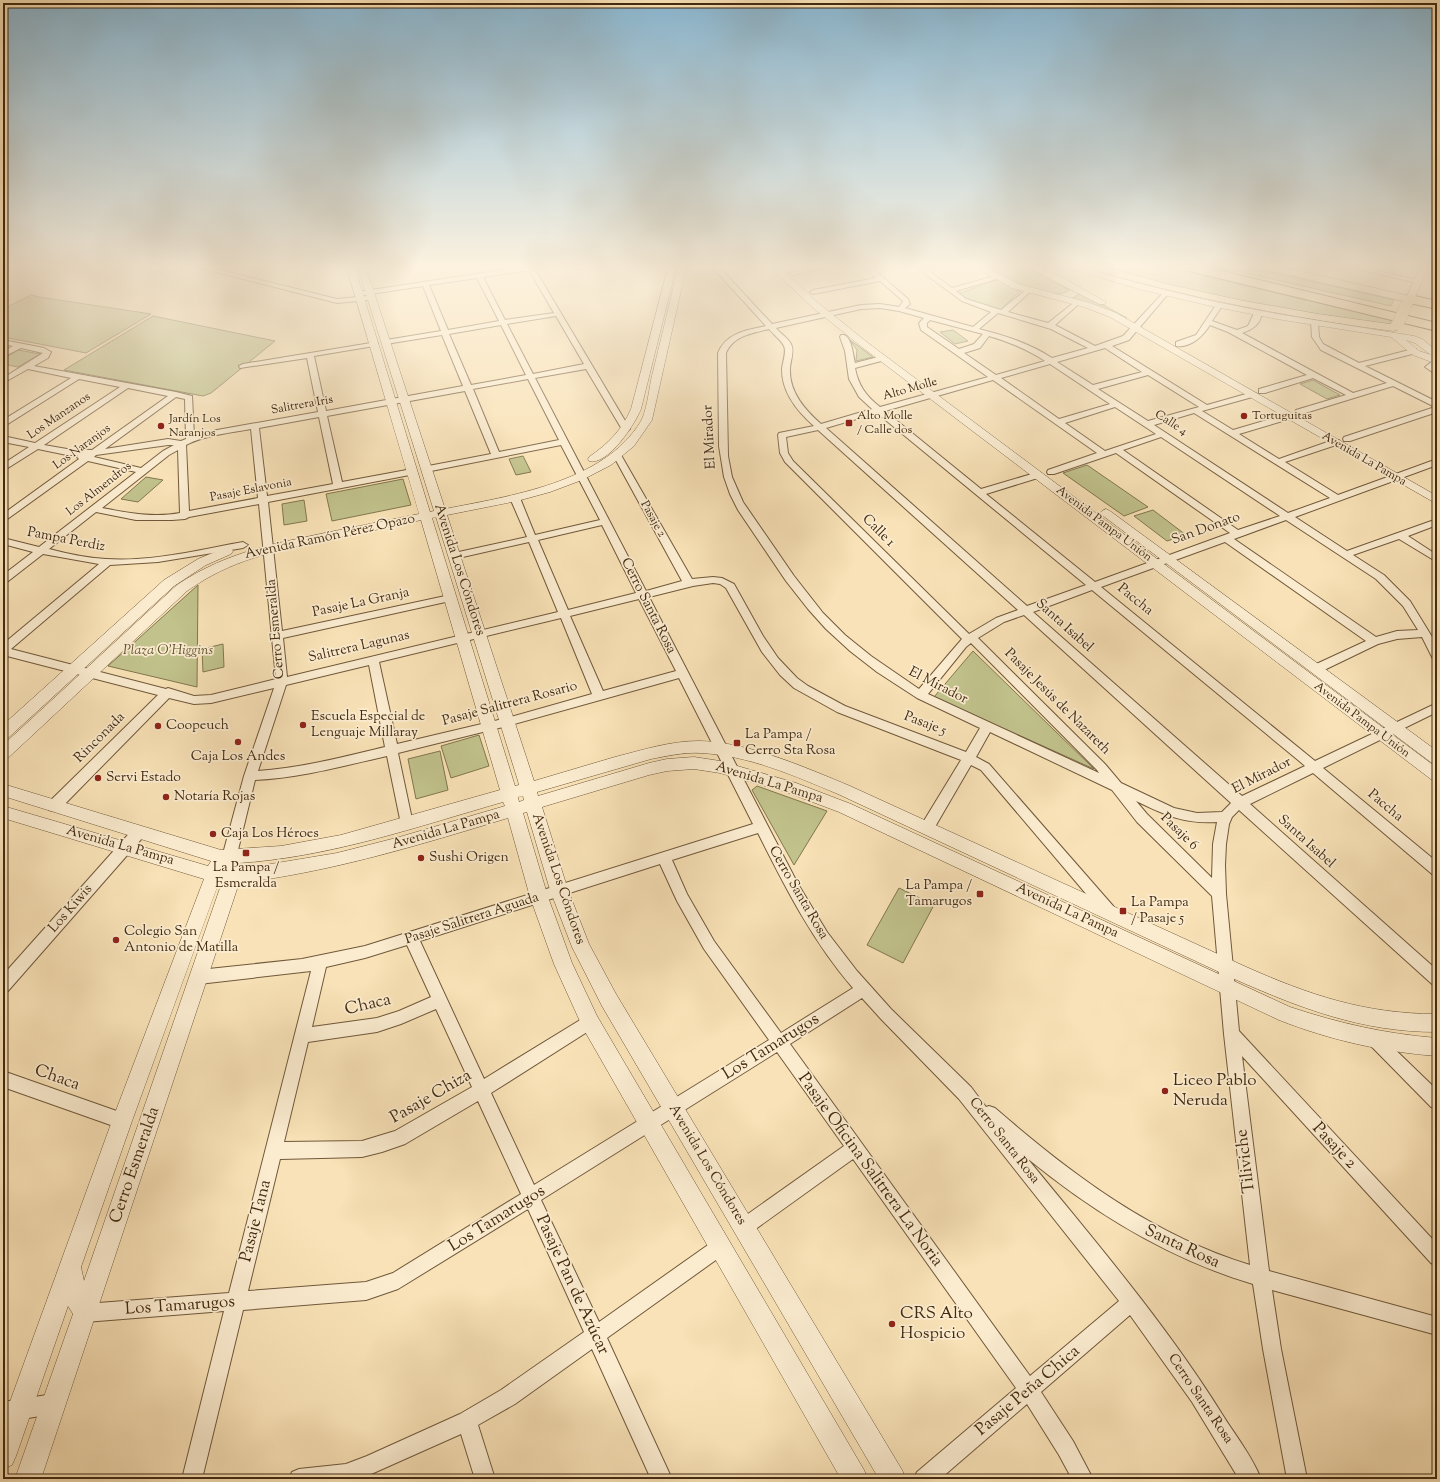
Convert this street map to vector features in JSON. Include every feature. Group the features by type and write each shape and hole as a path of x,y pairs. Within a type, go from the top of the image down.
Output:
{"street":[{"name":"Avenida Los Cóndores","path":"372,337 512,802 539,897 563,964 590,1022 650,1123 855,1479"},
{"name":"Avenida Los Cóndores","path":"384,337 531,797 559,890 578,940 594,973 893,1479"},
{"path":"386,342 415,337"},
{"path":"447,337 496,455"},
{"name":"Cerro Santa Rosa","path":"510,337 806,912 841,963 863,990 965,1093 1132,1302 1199,1395 1251,1479"},
{"path":"571,337 626,429"},
{"name":"Avenida Ramón Pérez Opazo","path":"3,734 165,587 189,569 215,556 243,545 268,544 439,509 579,472 607,449 626,429 636,409 654,337"},
{"name":"Avenida Ramón Pérez Opazo","path":"439,509 515,498 547,490 579,472 617,455 641,432 649,413 666,337"},
{"name":"El Mirador","path":"734,337 727,342 721,351 724,455 730,485 743,509 818,615 839,635 900,684 1121,790 1179,814 1197,818 1226,817 1240,803 1437,707"},
{"name":"Santa Isabel","path":"780,337 788,348 786,373 791,393 805,413 1437,979"},
{"name":"Paccha","path":"844,337 849,351 853,379 858,390 878,410 1314,767 1437,870"},
{"name":"Avenida Pampa Unión","path":"858,337 882,358 938,393 1025,453"},
{"name":"Avenida Pampa Unión","path":"863,337 1044,471 1437,776"},
{"path":"937,337 1104,454"},
{"path":"958,352 977,346 984,337"},
{"name":"Calle 4","path":"998,337 1024,345 1051,361 1288,515 1380,577 1399,594 1412,610 1437,656"},
{"path":"1074,337 1095,349"},
{"name":"Alto Molle","path":"782,435 820,427 1106,346 1123,340 1125,337"},
{"name":"Avenida La Pampa","path":"1160,337 1295,414 1347,439 1437,501"},
{"name":"Avenida La Pampa","path":"1165,337 1179,344 1257,393"},
{"path":"1179,344 1199,337"},
{"path":"1244,337 1353,396"},
{"path":"1314,337 1324,348 1437,405"},
{"path":"1426,337 1430,351 1437,355"},
{"path":"1426,337 1423,357 1437,362"},
{"path":"1359,366 1426,337"},
{"path":"3,342 47,351 45,356 3,381"},
{"path":"243,366 374,344"},
{"path":"3,355 20,345"},
{"path":"1106,346 1207,408"},
{"path":"310,355 338,486"},
{"path":"852,366 882,358"},
{"path":"1437,362 1429,367 1437,373"},
{"path":"391,401 588,366"},
{"path":"27,367 176,394 189,398 186,442 185,516"},
{"path":"1092,388 1149,372"},
{"path":"1148,424 1207,408 1314,375"},
{"path":"3,424 79,376"},
{"path":"1232,434 1395,384"},
{"name":"Los Manzanos","path":"3,468 128,385"},
{"name":"Los Naranjos","path":"3,518 176,394"},
{"name":"Salitrera Iris","path":"217,433 391,401"},
{"path":"1058,422 1117,404"},
{"path":"1347,439 1437,410"},
{"path":"1196,411 1336,498"},
{"name":"Avenida La Pampa","path":"1295,414 1336,442 1401,475 1437,491"},
{"name":"Cerro Esmeralda","path":"3,1456 12,1410 71,1264 122,1120 225,859 250,776 282,681 255,426"},
{"name":"Los Almendros","path":"3,580 166,453 186,442 217,433"},
{"path":"979,493 1163,434"},
{"name":"Calle 1","path":"782,435 784,453 789,462 969,638"},
{"path":"3,439 67,452 94,453 168,442 186,442"},
{"path":"426,469 563,442"},
{"path":"1278,462 1336,442"},
{"path":"1117,450 1237,534"},
{"path":"67,452 86,459 143,471"},
{"name":"Pasaje 2","path":"617,455 689,584"},
{"name":"San Donato","path":"921,695 954,652 969,638 1000,620 1024,610 1437,462"},
{"name":"Avenida Pampa Unión","path":"1044,471 1064,481"},
{"name":"Pasaje Eslavonia","path":"95,509 136,517 159,518 185,516 412,472"},
{"path":"515,498 599,696"},
{"name":"Avenida Pampa Unión","path":"1096,505 1161,561 1316,669 1437,759"},
{"path":"454,556 605,522"},
{"path":"1347,554 1437,522"},
{"path":"1400,535 1437,559"},
{"path":"1226,538 1374,640"},
{"name":"Pampa Perdiz","path":"3,541 80,559 108,562 139,561 171,557 243,545"},
{"name":"Avenida Ramón Pérez Opazo","path":"3,754 173,596 193,581 228,561 268,544"},
{"path":"171,557 183,560 188,564 189,569"},
{"path":"3,650 108,562"},
{"name":"Salitrera Lagunas","path":"3,650 194,700 211,700 282,681 689,584 714,580 724,581"},
{"name":"Pasaje 5","path":"724,581 730,586 772,658 793,680 828,702 841,708 968,758 985,767 1109,911"},
{"name":"Pasaje La Granja","path":"277,636 450,598"},
{"path":"1316,669 1374,640 1397,635 1425,633"},
{"name":"Pasaje Jesús de Nazareth","path":"969,638 1101,767 1121,790"},
{"path":"373,659 407,824"},
{"name":"Pasaje Salitrera Rosario","path":"250,776 303,771 392,750 507,722 682,673"},
{"name":"Rinconada","path":"54,806 168,692"},
{"path":"927,828 987,727"},
{"name":"Avenida La Pampa","path":"531,797 651,753 690,748 722,750 779,766 822,782 927,828 1268,985 1329,1007 1378,1019 1414,1023 1437,1023"},
{"name":"Avenida La Pampa","path":"3,812 124,848 225,859 321,847 407,824 512,802 667,765 700,764 733,770 790,787 845,808 1228,986 1263,1004 1310,1022 1375,1040 1437,1047"},
{"name":"Avenida La Pampa","path":"3,790 225,859"},
{"name":"Pasaje 6","path":"1121,790 1142,818 1219,894"},
{"name":"Avenida La Pampa","path":"225,859 232,877 283,870 336,860 396,845 512,802"},
{"name":"Tiliviche","path":"1226,817 1219,851 1219,894 1244,1149 1260,1278 1297,1479"},
{"name":"Pasaje Salitrera Aguada","path":"199,977 320,963 365,952 762,826"},
{"name":"Los Kiwis","path":"3,986 139,832"},
{"name":"Pasaje Oficina Salitrera La Noria","path":"664,857 682,897 709,945 1029,1390 1062,1442 1083,1479"},
{"name":"Cerro Esmeralda","path":"28,1479 232,877"},
{"name":"Pasaje Pan de Azúcar","path":"411,938 662,1479"},
{"name":"Pasaje Tana","path":"192,1479 320,963"},
{"name":"Los Tamarugos","path":"85,1313 366,1291 398,1280 863,990"},
{"name":"Chaca","path":"302,1035 372,1026 404,1016 440,1000"},
{"name":"Pasaje Chiza","path":"273,1151 362,1149 382,1144 415,1130 590,1022"},
{"name":"Pasaje 2","path":"1232,1034 1437,1257"},
{"path":"1375,1040 1437,1101"},
{"name":"Chaca","path":"3,1078 122,1120"},
{"name":"Santa Rosa","path":"965,1093 1030,1148 1097,1199 1138,1226 1195,1255 1228,1268 1260,1278 1437,1326"},
{"path":"744,1227 854,1148"},
{"path":"299,1479 346,1476 467,1421 508,1396 721,1246"},
{"path":"71,1264 74,1296 85,1313"},
{"name":"Pasaje Peña Chica","path":"924,1479 1132,1302"},
{"path":"12,1410 53,1404"},
{"path":"467,1421 485,1479"}],"green space":[{"path":"4,337 112,337 86,353"},
{"path":"118,337 256,337 275,341 211,393 203,396 64,370"},
{"path":"946,337 963,337 968,341 955,344"},
{"path":"850,340 873,357 856,361 857,350"},
{"path":"18,350 40,354 18,367 3,364 3,359"},
{"path":"1313,380 1340,395 1327,399 1300,384"},
{"path":"523,456 531,472 516,475 509,459"},
{"path":"1087,465 1148,507 1124,516 1063,473"},
{"path":"146,477 163,480 138,502 121,499"},
{"path":"403,479 411,505 332,521 326,494"},
{"path":"304,500 307,521 284,525 282,504"},
{"path":"1153,510 1186,535 1167,541 1134,516"},
{"name":"Plaza O'Higgins","path":"198,585 197,687 108,666"},
{"path":"223,644 224,667 203,672 202,649"},
{"path":"973,651 1094,769 934,697"},
{"path":"479,735 489,766 451,778 441,746"},
{"path":"440,751 448,790 416,799 408,759"},
{"path":"757,786 827,811 794,865 752,790"},
{"path":"899,888 934,905 903,963 867,945"}],"place":[{"name":"Tortuguitas","path":"1244,416"},
{"name":"Alto Molle / Calle dos","path":"849,423"},
{"name":"Jardín Los Naranjos","path":"161,426"},
{"name":"Escuela Especial de Lenguaje Millaray","path":"303,725"},
{"name":"Coopeuch","path":"158,726"},
{"name":"Caja Los Andes","path":"238,742"},
{"name":"La Pampa / Cerro Sta Rosa","path":"737,743"},
{"name":"Servi Estado","path":"98,778"},
{"name":"Notaría Rojas","path":"166,797"},
{"name":"Caja Los Héroes","path":"213,834"},
{"name":"La Pampa / Esmeralda","path":"246,853"},
{"name":"Sushi Origen","path":"421,858"},
{"name":"La Pampa / Tamarugos","path":"980,894"},
{"name":"La Pampa / Pasaje 5","path":"1123,911"},
{"name":"Colegio San Antonio de Matilla","path":"116,940"},
{"name":"Liceo Pablo Neruda","path":"1165,1091"},
{"name":"CRS Alto Hospicio","path":"892,1324"}]}
